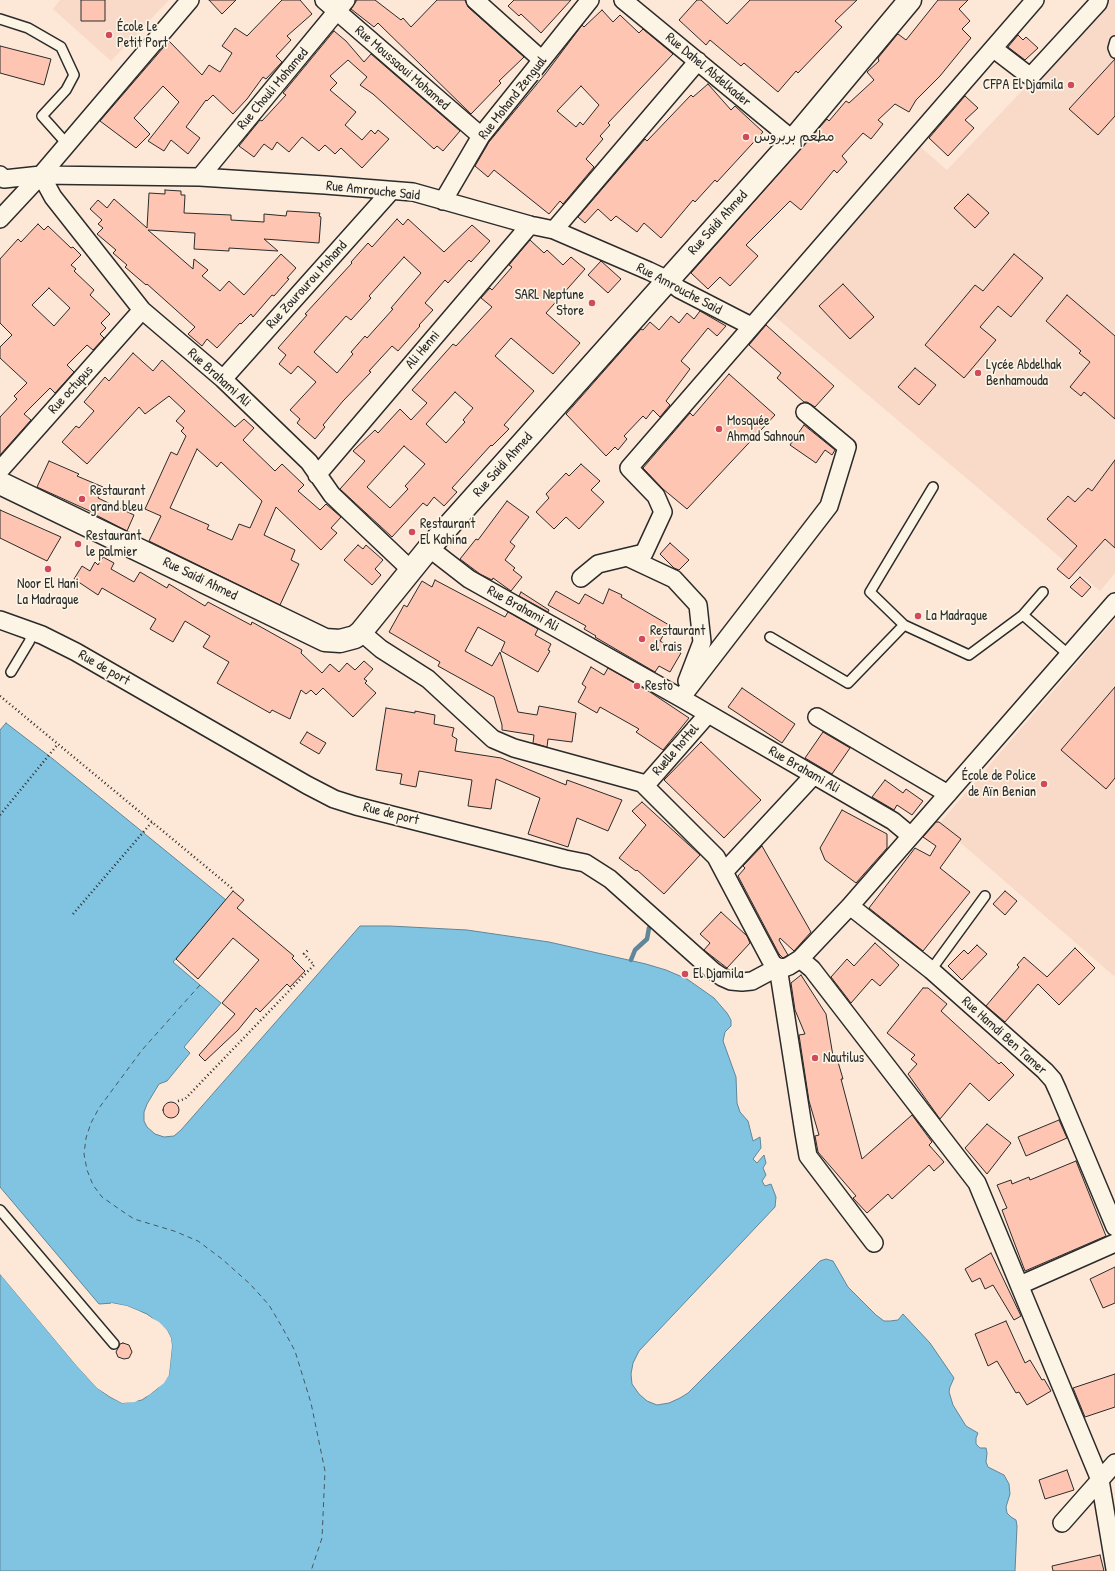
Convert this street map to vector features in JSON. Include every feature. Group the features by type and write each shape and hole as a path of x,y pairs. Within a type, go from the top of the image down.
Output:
{"street":[{"path":"0,219 41,175 190,0"},
{"name":"Rue Moussaoui Mohamed","path":"324,0 341,6 481,136"},
{"path":"475,0 542,60"},
{"name":"Rue Mohand Zengual","path":"443,201 481,136 590,0"},
{"name":"Rue Dahel Abdelkader","path":"623,0 793,140"},
{"name":"Rue Saidi Ahmed","path":"0,483 325,640 333,642 348,640 361,632 429,548 793,140 910,0"},
{"path":"581,578 598,564 644,553 663,512 656,496 629,468 1035,0"},
{"path":"994,49 1028,75 1032,75 1098,3 1099,0"},
{"name":"Rue Chouli Mohamed","path":"200,177 341,6"},
{"path":"554,230 698,61"},
{"name":"Rue Amrouche Said","path":"0,175 4,179 41,175 200,177 413,192 530,225 554,230 649,270 668,280 679,289 751,326"},
{"name":"Rue Brahami Ali","path":"41,175 53,197 142,310 222,379 309,462 332,495 411,570"},
{"name":"Rue Zourourou Mohand","path":"222,379 391,191"},
{"name":"Ali Henni","path":"317,475 530,225"},
{"name":"Rue octupus","path":"0,470 142,310"},
{"path":"681,698 829,506 847,447 805,412"},
{"name":"Rue Brahami Ali","path":"429,548 469,579 681,698 893,822 911,836"},
{"path":"627,557 674,579 698,605 702,642 681,698"},
{"path":"1115,602 850,906 800,959 812,969 977,1184 1100,1480 1115,1569"},
{"name":"Rue de port","path":"0,620 33,632 76,652 307,785 334,798 356,806 585,863 610,879 713,971 722,977 732,981 752,981 778,967 789,966 800,959"},
{"path":"361,632 382,649 428,679 493,739 514,748 642,783 716,857 770,959 773,964 778,967 808,1156 874,1243"},
{"name":"Ruelle hottel","path":"645,786 708,714"},
{"path":"817,717 948,794"},
{"path":"724,872 813,776"},
{"name":"Rue Hamdi Ben Tamer","path":"850,906 931,970 1045,1071 1053,1080 1115,1227"},
{"path":"1020,1285 1115,1243"},
{"path":"1062,1523 1115,1463"}],"lane":[{"path":"0,19 28,28 61,47 74,75 66,90 42,116 67,144"},
{"path":"1115,41 1113,48 1115,53"},
{"path":"934,488 870,592 904,625 969,655 1024,615 1043,592"},
{"path":"1024,615 1069,655"},
{"path":"770,637 848,684 904,625"},
{"path":"11,672 29,642 33,632"},
{"path":"931,970 985,896"},
{"path":"0,1210 114,1344"}],"path":[{"path":"0,696 234,890"},
{"path":"0,815 58,744"},
{"path":"73,914 152,822"},
{"path":"178,1101 185,1099 314,965 304,954 308,950"}],"shaded area":[{"name":"École Le Petit Port","path":"60,0 169,0 111,61 53,9"},
{"name":"Lycée Abdelhak Benhamouda","path":"1108,0 1115,0 1115,573 1100,591 772,314 917,144 947,170"},
{"name":"École de Police de Aïn Benian","path":"1115,619 1115,977 939,824"}],"water":[{"path":"6,723 53,759 226,900 173,962 221,1003 184,1047 190,1053 167,1081 159,1084 147,1104 144,1112 144,1121 147,1127 155,1134 164,1137 174,1136 181,1130 360,926 467,930 549,942 666,970 687,979 714,998 731,1020 731,1026 725,1032 723,1041 736,1077 737,1103 740,1112 748,1121 753,1141 760,1137 761,1148 753,1159 757,1163 764,1155 766,1163 763,1168 766,1175 762,1181 765,1186 771,1184 776,1197 775,1207 639,1351 633,1363 631,1374 632,1384 639,1394 647,1401 657,1405 669,1403 680,1398 688,1393 820,1261 826,1259 833,1261 848,1287 876,1315 884,1321 890,1321 898,1320 903,1314 930,1343 954,1378 949,1392 953,1405 966,1426 978,1433 976,1444 980,1448 986,1448 986,1462 988,1467 1004,1475 1009,1484 1010,1494 1006,1507 1007,1513 1016,1520 1017,1526 1015,1571 0,1571 0,1274 97,1388 122,1403 142,1400 157,1389 169,1375 172,1346 171,1338 167,1330 147,1314 127,1306 113,1303 99,1304 0,1187 0,730"}],"pier":[{"path":"0,1272 77,1364 98,1386 122,1401 141,1398 156,1388 162,1381 167,1374 169,1362 169,1338 166,1332 158,1324 146,1316 127,1308 111,1305 111,1303 127,1306 159,1322 167,1330 171,1338 172,1346 169,1375 164,1383 149,1395 135,1402 122,1403 97,1388 76,1365 0,1274"}],"building":[{"path":"81,0 105,0 105,21 81,21"},
{"path":"209,0 236,0 222,14"},
{"path":"282,0 300,0 312,14 287,36 291,40 276,56 282,62 266,79 263,77 247,99 233,114 213,95 207,101 206,100 186,127 200,138 188,154 171,140 164,151 148,141 179,102 163,86 134,118 150,134 136,148 100,121 169,41 202,75 209,65 220,72 232,53 222,46 235,28 247,36"},
{"path":"357,0 375,0 401,20 403,18 411,27 437,0 465,0 468,7 524,57 499,81 501,83 471,114 378,23 374,27 351,9"},
{"path":"514,0 571,0 541,33 521,14 519,16 508,6"},
{"path":"697,0 701,0 727,24 750,0 857,0 835,21 842,27 798,73 796,71 778,92 744,63 741,66 710,40 706,45 679,20"},
{"path":"938,0 968,0 959,9 970,21 962,29 971,38 940,76 916,100 909,112 895,104 878,120 883,124 871,139 863,133 842,156 847,162 837,173 834,170 801,210 790,201 746,245 758,256 730,286 720,277 708,289 691,273 827,119 829,121 846,101 849,103 874,80 867,72 879,61 878,58 896,36 898,34 906,40"},
{"path":"602,10 613,22 620,15 639,33 643,29 673,54 608,123 610,125 600,136 603,139 586,159 594,167 563,204 560,201 549,214 494,170 488,177 475,166 489,142 546,73 582,25 584,27","holes":["581,86 599,105 583,125 580,122 576,127 557,111"]},
{"path":"334,31 346,41 364,62 371,54 460,131 443,151 437,146 434,149 373,94 360,85 367,77 348,60 330,76 337,83 330,90 356,112 345,125 362,140 371,130 375,134 378,130 389,139 362,168 341,148 335,154 325,145 319,151 302,137 289,152 277,142 272,150 264,144 254,157 239,146 260,120 262,121 286,95 283,93"},
{"path":"1018,35 1023,40 1026,37 1038,48 1025,60 1008,47"},
{"path":"0,46 51,59 44,85 0,73"},
{"path":"1115,59 1115,116 1098,135 1069,109"},
{"path":"708,84 731,110 735,106 763,132 717,182 715,180 695,202 693,200 661,238 644,223 637,232 616,216 611,221 598,209 585,223 578,217 645,139 647,141 691,95 693,97"},
{"path":"965,96 978,108 965,120 974,128 948,156 929,138"},
{"path":"165,190 181,191 181,195 185,195 184,213 231,215 231,220 264,222 264,214 286,216 287,211 320,213 319,243 264,239 278,251 229,248 229,251 194,249 195,233 148,230 193,269 194,259 208,270 202,276 220,291 229,281 244,295 281,254 296,268 287,278 289,279 274,296 272,295 253,317 251,314 241,324 240,323 217,348 207,339 202,346 188,334 195,327 147,284 146,285 125,267 127,265 113,253 116,250 97,234 103,228 98,224 102,220 90,209 98,200 107,208 114,199 147,228 149,193 165,194"},
{"path":"968,194 989,213 975,228 954,208"},
{"path":"397,219 403,225 408,219 444,252 472,225 490,241 471,262 469,260 448,283 445,280 425,303 433,310 419,325 420,326 398,351 392,346 369,371 371,372 343,401 323,425 325,427 315,439 297,423 300,419 290,410 316,382 298,366 291,374 279,364 286,355 278,348 307,315 305,314 352,263 351,262 368,243 372,247","holes":["404,257 421,273 391,308 393,309 367,338 365,336 351,352 353,354 337,373 314,352 346,316 351,320 371,298 369,296"]},
{"path":"38,224 44,230 48,226 71,248 73,247 81,255 71,265 76,269 74,271 94,290 90,295 110,314 101,323 106,328 100,334 104,338 93,350 87,345 67,365 74,372 55,393 50,388 24,414 31,420 0,455 0,417 17,399 14,396 27,383 0,358 0,347 12,335 0,323 0,259 18,239 21,242","holes":["49,288 70,308 54,326 32,305"]},
{"path":"530,240 544,253 547,250 563,265 571,257 585,269 546,313 580,343 553,374 511,338 495,356 534,391 504,425 509,429 492,446 491,445 452,488 457,492 444,506 434,497 427,506 423,503 392,537 340,489 365,461 353,451 375,430 378,433 400,409 411,420 427,403 412,390 453,344 456,346 492,307 481,298 490,288 492,290 512,267 509,265","holes":["455,392 473,408 463,420 465,422 446,443 426,424","404,446 425,464 405,486 408,489 390,508 367,487"]},
{"path":"1014,254 1043,278 1011,317 998,306 980,327 996,340 964,378 925,345 975,285 983,291"},
{"path":"601,261 621,279 608,293 588,275"},
{"path":"843,284 874,317 850,339 819,306"},
{"path":"1067,295 1115,336 1115,419 1084,392 1081,396 1070,387 1090,362 1079,353 1081,351 1046,321"},
{"path":"700,311 726,326 717,336 708,328 681,361 690,369 666,401 670,405 660,417 653,410 646,419 643,416 624,436 627,439 618,450 615,447 606,456 566,414 641,329 643,330 650,322 659,330 671,316 679,323 687,313 694,319"},
{"path":"766,325 834,386 815,407 807,402 804,402 777,378 781,373 749,345"},
{"path":"133,353 153,371 162,360 235,427 244,419 254,428 243,440 275,471 282,464 304,485 298,491 320,510 326,504 341,517 331,528 337,533 321,550 276,507 264,535 295,550 291,560 299,564 280,605 149,541 161,516 145,509 171,452 177,455 186,436 181,431 184,428 176,421 185,411 169,396 145,414 139,407 87,464 62,442 76,426 79,428 94,411 84,402 105,377 109,381","holes":["197,449 217,467 221,462 262,501 250,528 239,524 232,540 207,529 209,525 170,508"]},
{"path":"915,368 936,385 919,405 898,387"},
{"name":"Mosquée Ahmad Sahnoun","path":"729,374 775,415 687,509 663,489 643,468 690,413 693,416"},
{"path":"804,425 835,450 832,455 825,450 816,463 790,445"},
{"path":"1115,460 1115,548 1105,539 1069,579 1057,569 1077,546 1047,519 1068,496 1075,502 1088,488 1092,491"},
{"path":"49,461 79,474 77,476 103,487 98,498 134,515 127,531 92,512 37,487"},
{"path":"581,464 600,481 591,490 604,502 579,529 566,517 554,529 536,512 549,498 546,494 566,473 569,476"},
{"path":"507,501 529,517 510,542 515,546 505,560 515,568 513,570 522,577 511,591 493,578 492,580 480,574 460,559 476,539 478,540"},
{"path":"0,510 61,537 47,561 0,538"},
{"path":"670,543 689,560 679,570 674,568 660,554"},
{"path":"358,545 363,549 366,545 383,560 375,569 381,575 372,585 344,560"},
{"path":"103,557 114,563 111,569 134,582 140,572 167,588 169,584 205,606 208,602 251,625 252,622 302,650 301,653 322,673 330,664 339,672 347,663 355,670 364,661 373,669 364,679 367,681 365,683 376,693 353,717 323,688 316,695 311,690 306,694 301,690 290,719 272,710 270,713 217,683 229,662 203,647 210,636 185,621 173,642 150,629 156,619 102,588 98,595 74,579 82,566 90,571 95,562 98,565"},
{"path":"1080,577 1091,587 1082,597 1070,587"},
{"path":"435,580 505,617 508,612 538,629 535,635 551,644 548,650 550,651 538,672 501,651 505,642 478,627 465,651 492,666 500,652 518,712 537,715 539,706 576,713 572,742 548,739 547,747 533,743 534,735 502,730 494,697 438,666 440,662 389,632 404,605 407,607 422,581 432,587"},
{"path":"609,589 622,595 621,597 669,625 660,641 681,653 670,672 659,666 655,672 595,637 596,636 584,629 586,626 548,605 556,591 579,604 585,594 603,604"},
{"path":"521,592 549,610 548,612 519,596"},
{"path":"591,667 604,675 608,668 650,692 689,718 663,750 636,732 639,729 600,707 597,713 578,702 586,687 582,684"},
{"path":"1115,687 1115,778 1106,789 1061,750"},
{"path":"742,688 795,724 782,743 728,707"},
{"path":"386,708 435,715 434,724 454,728 452,736 457,739 455,751 501,758 566,785 567,780 622,800 608,831 577,818 568,847 528,834 540,798 496,779 491,809 468,806 472,780 419,771 416,787 400,784 402,774 376,770"},
{"path":"307,732 326,743 319,754 300,743"},
{"path":"823,732 850,748 832,774 805,758"},
{"path":"701,742 761,800 724,838 664,780"},
{"path":"885,780 903,793 906,789 923,801 912,815 897,805 894,810 872,797"},
{"path":"642,802 700,855 664,894 637,870 636,871 619,858 646,825 632,811"},
{"path":"842,810 887,834 887,848 856,883 825,860 820,848"},
{"path":"936,822 939,822 961,839 940,868 970,892 923,951 869,908 915,848 930,856 936,846 923,837"},
{"path":"762,846 811,932 794,951 780,938 779,940 788,955 783,958 779,954 738,876 745,868 743,866"},
{"path":"233,891 244,900 237,908 294,956 292,958 305,971 290,987 287,984 260,1012 256,1008 238,1030 205,1061 199,1055 235,1014 222,1003 259,960 233,938 198,979 176,959"},
{"path":"1005,891 1017,901 1005,915 993,904"},
{"path":"721,912 747,936 750,943 727,968 704,950 710,943 700,934"},
{"path":"875,943 899,965 880,986 872,979 851,1003 831,977 847,959 854,966"},
{"path":"977,945 987,954 962,980 948,966 964,950 968,954"},
{"path":"1075,948 1095,968 1059,1005 1038,984 1005,1022 986,1006 1019,967 1017,965 1024,957 1047,977"},
{"path":"801,975 826,1014 833,1056 836,1055 843,1079 841,1079 862,1159 912,1115 932,1142 929,1145 944,1162 934,1171 929,1165 892,1199 888,1194 867,1213 853,1198 856,1196 818,1152 815,1136 819,1135 809,1101 799,1035 805,1034 795,1010 791,983"},
{"path":"923,988 928,988 947,1004 941,1011 999,1064 1001,1062 1014,1075 989,1101 970,1083 940,1119 908,1074 917,1064 911,1059 915,1055 887,1033"},
{"path":"171,1102 177,1104 179,1110 177,1116 171,1118 165,1116 163,1110 165,1104"},
{"path":"1059,1120 1067,1138 1026,1156 1018,1137"},
{"path":"987,1124 1011,1143 987,1174 965,1148"},
{"path":"1076,1161 1106,1236 1025,1271 1002,1210 1007,1208 997,1185 1011,1180 1012,1184 1029,1177 1030,1180"},
{"path":"991,1253 1021,1316 1014,1320 993,1285 985,1289 980,1278 972,1282 965,1269"},
{"path":"1115,1267 1115,1303 1103,1308 1090,1279"},
{"path":"1006,1321 1025,1363 1030,1360 1042,1380 1044,1379 1051,1391 1027,1405 1019,1392 1016,1393 997,1361 988,1366 975,1334"},
{"path":"123,1343 129,1345 132,1352 129,1358 124,1359 118,1357 116,1352 120,1344"},
{"path":"1115,1374 1115,1407 1085,1417 1073,1388"},
{"path":"1067,1470 1074,1490 1045,1499 1039,1480"},
{"path":"1100,1555 1104,1571 1053,1571 1052,1566"}],"waterway":[{"path":"631,960 635,950 647,939 649,928"}],"ferry route":[{"path":"200,985 142,1050 99,1108 91,1123 86,1138 84,1154 87,1170 93,1185 102,1197 134,1219 174,1231 198,1241 222,1259 250,1284 269,1305 282,1327 295,1351 311,1403 325,1471 322,1538 311,1571"}],"place":[{"name":"École Le Petit Port","path":"109,35"},
{"name":"CFPA El Djamila","path":"1071,85"},
{"name":"مطعم بربروس","path":"746,137"},
{"name":"SARL Neptune Store","path":"592,303"},
{"name":"Lycée Abdelhak Benhamouda","path":"978,373"},
{"name":"Mosquée Ahmad Sahnoun","path":"719,429"},
{"name":"Restaurant grand bleu","path":"82,499"},
{"name":"Restaurant El Kahina","path":"412,532"},
{"name":"Restaurant le palmier","path":"78,544"},
{"name":"Noor El Hani La Madrague","path":"48,569"},
{"name":"La Madrague","path":"918,616"},
{"name":"Restaurant el rais","path":"642,639"},
{"name":"Resto","path":"637,686"},
{"name":"École de Police de Aïn Benian","path":"1044,784"},
{"name":"El Djamila","path":"685,974"},
{"name":"Nautilus","path":"815,1058"}]}
